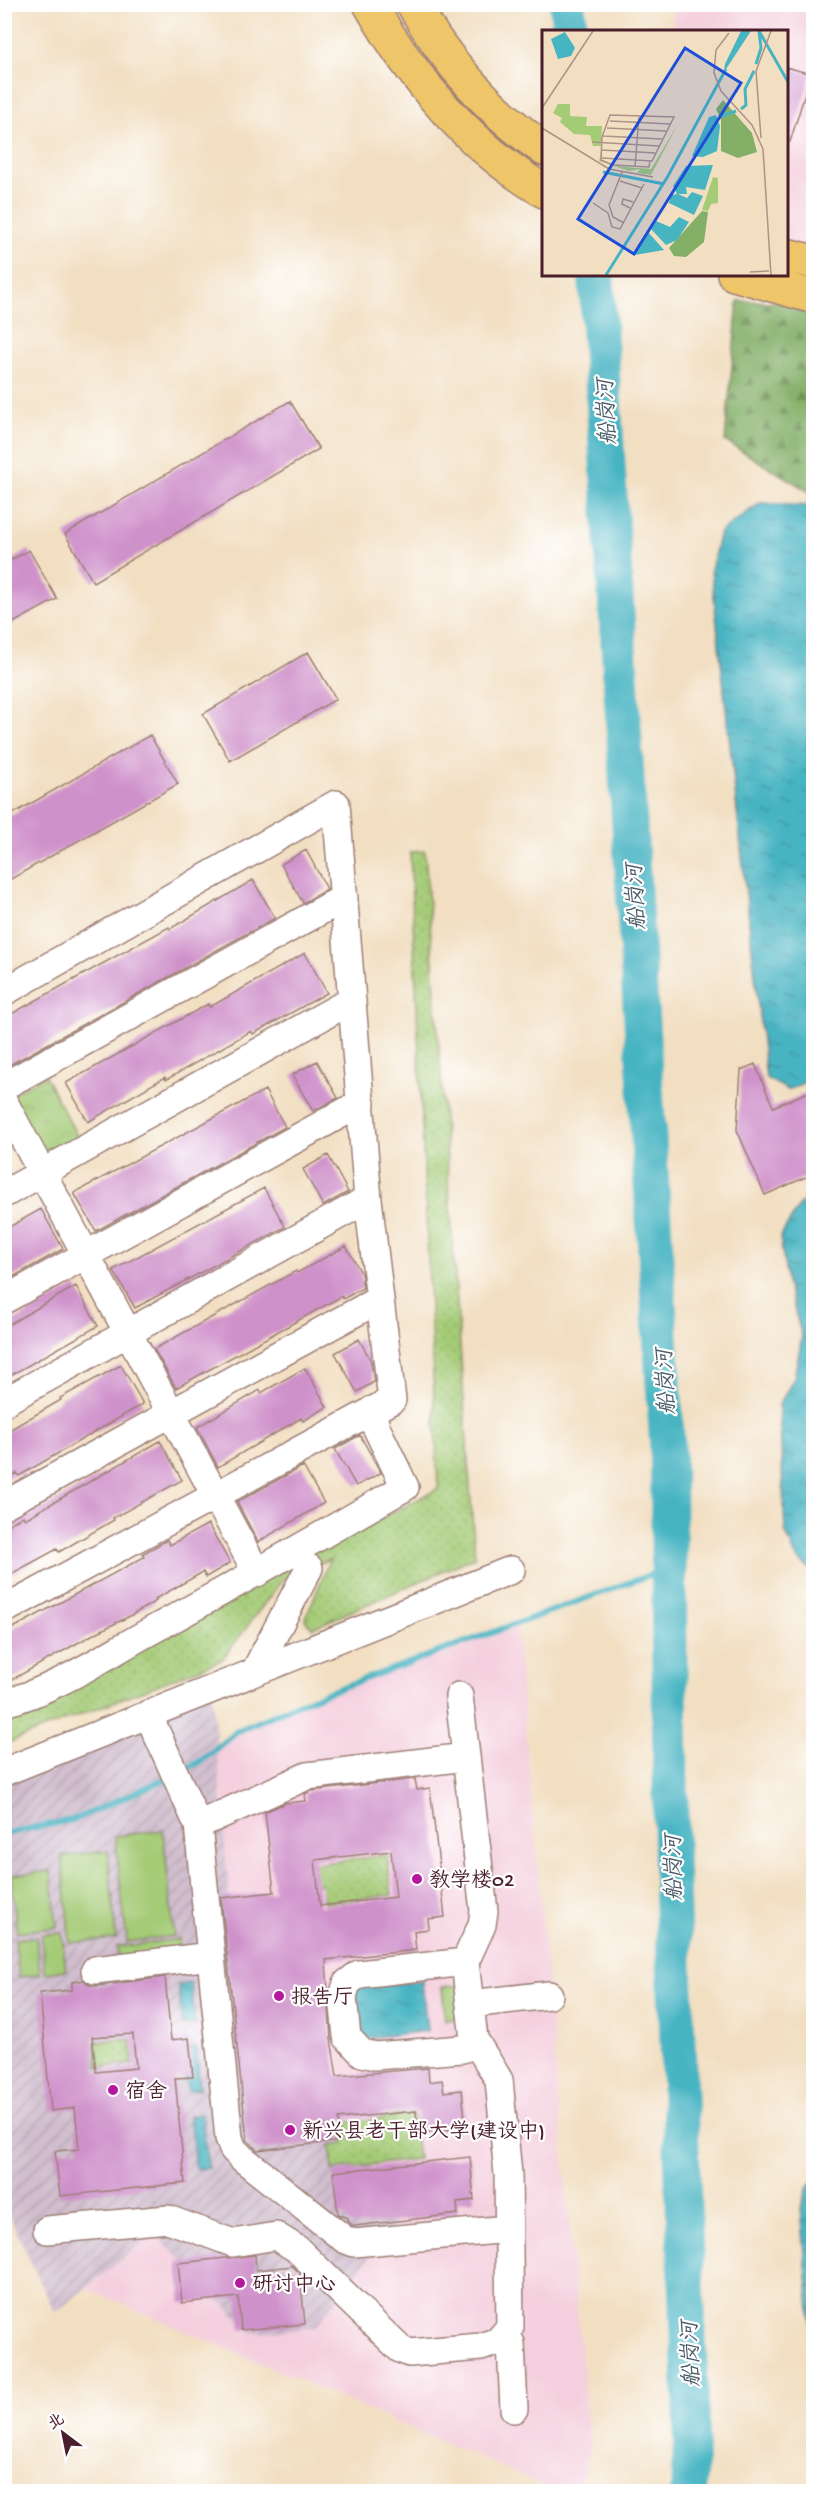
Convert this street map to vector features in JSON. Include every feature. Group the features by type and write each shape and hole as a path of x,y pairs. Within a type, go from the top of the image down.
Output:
{"main road":[{"path":"370,4 386,33 412,70 449,114 491,152 542,190"},
{"path":"413,4 468,81 501,115 542,148"},
{"path":"788,256 813,262"},
{"path":"741,276 813,297"}],"street":[{"path":"4,992 336,804 368,1199 392,1400 4,1610"},
{"path":"4,1086 344,898"},
{"path":"4,1194 352,1000"},
{"path":"4,1102 257,1573"},
{"path":"4,1300 361,1103"},
{"path":"4,1402 368,1199"},
{"path":"4,1505 380,1299"},
{"path":"4,1703 19,1699 71,1676 257,1573 405,1487 376,1427 372,1410"},
{"path":"255,1671 309,1568"},
{"path":"4,1772 511,1570"},
{"path":"47,2230 168,2218 233,2243 276,2236 297,2249 400,2349 409,2354 481,2347 498,2341 510,2327 508,2174 500,2080 474,2039 465,1962 482,1925 484,1911 459,1696"},
{"path":"148,1714 198,1825 229,2138 233,2149 344,2239 354,2243 508,2229"},
{"path":"198,1825 307,1776 466,1757"},
{"path":"95,1970 211,1956"},
{"path":"465,1962 359,1974 347,1983 343,1997 347,2037 362,2053 375,2056 462,2049 470,2046 474,2039"},
{"path":"470,2004 549,1995"},
{"path":"504,2334 511,2343 514,2409"}],"shaded area":[{"path":"673,5 813,5 813,262 788,255 788,30 673,30"},
{"name":"新兴县老干部大学(建设中)","path":"516,1624 590,2452 579,2491 557,2491 32,2265 4,1834 201,1761 237,1731 307,1700"},
{"path":"212,1688 233,1944 402,2215 314,2328 252,2333 154,2233 55,2313 5,2207 4,1772"}],"green space":[{"path":"738,301 778,302 813,311 813,494 725,441"},
{"path":"425,851 475,1557 313,1628 305,1620 330,1559 283,1579 222,1660 5,1744 5,1709 25,1703 438,1489 410,852"},
{"path":"45,1076 83,1147 41,1170 4,1098"},
{"path":"163,1830 174,1936 127,1942 115,1836"},
{"path":"108,1851 116,1939 70,1943 62,1856"},
{"path":"387,1855 392,1895 324,1903 321,1884 309,1885 307,1865"},
{"path":"51,1871 57,1927 17,1932 11,1875"},
{"path":"62,1933 66,1970 45,1973 41,1935"},
{"path":"36,1937 40,1974 19,1977 15,1939"},
{"path":"179,1939 181,1955 119,1963 117,1947"},
{"path":"458,1985 461,2019 445,2020 442,1987"},
{"path":"131,2039 133,2064 98,2067 96,2042"},
{"path":"413,2114 418,2159 333,2170 330,2145 344,2143 342,2123"}],"water":[{"path":"760,503 809,506 814,512 814,1078 788,1090 766,1078 711,570 720,532"},
{"path":"813,1195 813,1571 797,1559 785,1531 779,1405 794,1378 802,1337 787,1282 780,1237 801,1203"},
{"path":"422,1981 427,2031 361,2039 355,1988"},
{"path":"191,1983 195,2024 182,2026 178,1985"},
{"path":"196,2048 200,2089 187,2091 183,2050"},
{"path":"202,2114 208,2168 196,2169 189,2116"},
{"path":"813,2182 813,2347 801,2208 807,2189"}],"building":[{"path":"788,68 811,74 790,142 788,142"},
{"path":"290,401 319,449 93,582 65,534"},
{"path":"29,550 57,599 4,628 4,564"},
{"path":"308,652 336,699 230,761 203,714"},
{"path":"150,735 178,784 4,883 4,819"},
{"path":"306,850 327,889 303,903 281,864"},
{"path":"253,880 275,918 4,1068 4,1018 169,927 170,929"},
{"path":"305,953 327,993 253,1034 251,1031 166,1080 165,1077 88,1122 66,1083 208,1004 210,1007"},
{"path":"317,1061 338,1098 313,1111 292,1075"},
{"path":"755,1064 773,1107 813,1090 813,1174 765,1195 737,1130 741,1070"},
{"path":"265,1090 285,1127 96,1231 74,1193"},
{"path":"328,1155 348,1192 323,1206 303,1169"},
{"path":"264,1188 285,1227 135,1308 113,1270"},
{"path":"41,1209 63,1249 4,1282 4,1230"},
{"path":"346,1246 361,1273 363,1288 343,1299 342,1296 176,1388 154,1349"},
{"path":"76,1286 98,1326 4,1379 4,1327"},
{"path":"359,1339 371,1361 374,1382 357,1392 335,1353"},
{"path":"121,1365 143,1404 19,1476 17,1473 4,1481 4,1433 61,1400 60,1398"},
{"path":"305,1368 327,1407 303,1421 301,1418 218,1467 197,1427 260,1390 261,1393"},
{"path":"360,1435 381,1473 356,1486 335,1449"},
{"path":"160,1441 182,1480 113,1518 114,1520 59,1552 57,1549 4,1578 4,1527 23,1516 25,1519"},
{"path":"303,1466 324,1503 258,1542 237,1502"},
{"path":"208,1524 230,1563 206,1577 203,1572 132,1615 4,1684 4,1633 144,1557 142,1554 167,1540 170,1545"},
{"path":"415,1779 417,1790 430,1788 445,1917 428,1919 429,1929 414,1931 416,1950 326,1960 331,2039 337,2076 428,2068 429,2082 442,2080 444,2092 462,2090 466,2128 418,2133 416,2111 338,2119 341,2141 257,2150 247,2140 221,1898 274,1892 265,1812 285,1803 306,1801 305,1794 311,1791","holes":["391,1851 396,1897 320,1906 315,1860"]},
{"name":"宿舍","path":"165,1977 171,2040 189,2038 193,2077 175,2078 185,2183 60,2196 55,2151 79,2149 75,2108 51,2111 40,1993 72,1990 72,1982 84,1980 89,1985 97,1986","holes":["133,2034 136,2068 96,2072 92,2037"]},
{"path":"470,2157 474,2200 457,2202 458,2214 354,2226 347,2221 347,2218 338,2214 333,2172"},
{"name":"研讨中心","path":"255,2255 256,2270 292,2266 300,2273 305,2324 241,2330 238,2297 182,2303 178,2263"}],"waterway":[{"name":"船岗河","path":"567,4 570,30"},
{"name":"船岗河","path":"596,276 668,1458 671,1869 692,2429 688,2492"},
{"path":"809,506 814,492"},
{"path":"182,1771 201,1761 237,1731 307,1700 669,1568"},
{"path":"4,1834 76,1819 170,1777"}],"place":[{"name":"教学楼02","path":"417,1879"},
{"name":"报告厅","path":"279,1996"},
{"name":"宿舍","path":"113,2090"},
{"name":"新兴县老干部大学(建设中)","path":"290,2130"},
{"name":"研讨中心","path":"240,2283"}]}
